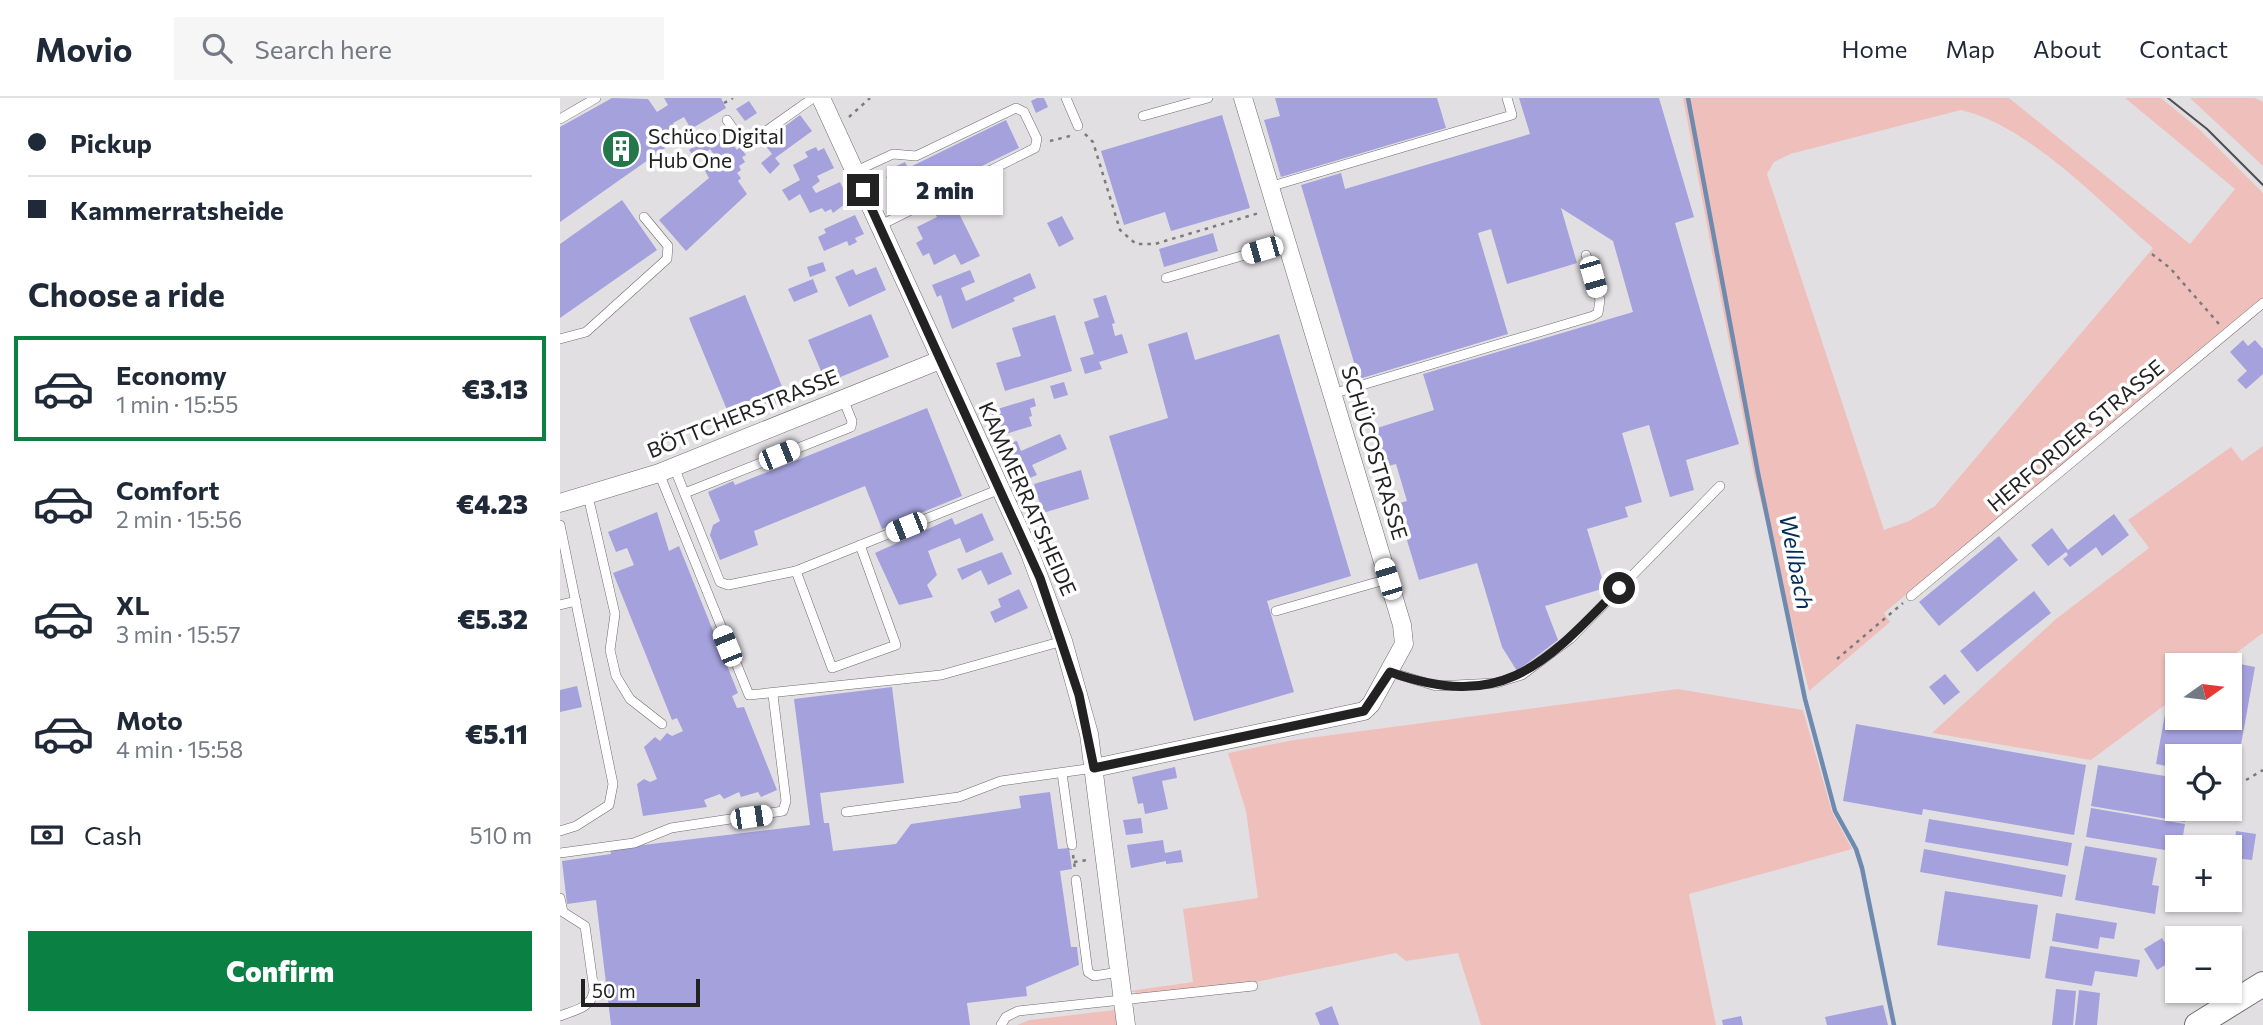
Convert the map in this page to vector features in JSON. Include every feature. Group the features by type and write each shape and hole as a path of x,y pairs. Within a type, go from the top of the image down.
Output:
{"main road":[{"path":"2197,1025 2263,984"}],"street":[{"name":"KAMMERRATSHEIDE","path":"821,98 1040,578 1063,641 1086,721 1094,768 1126,1025"},
{"name":"SCHÜCOSTRASSE","path":"1094,768 1364,711 1390,672 1404,644 1404,634 1388,579 1243,98"},
{"name":"BÖTTCHERSTRASSE","path":"560,503 666,470 940,360"}],"lane":[{"path":"560,119 596,98"},
{"path":"727,120 741,140 752,141 813,98"},
{"path":"1066,98 1078,126"},
{"path":"1143,116 1209,98"},
{"path":"1269,187 1512,115 1507,98"},
{"path":"855,172 894,154 916,156 1016,108 1024,112 1038,144 879,226"},
{"path":"560,339 586,332 667,259 668,246 644,217"},
{"path":"1166,278 1286,243"},
{"path":"1332,394 1593,316 1598,313 1600,300 1586,255"},
{"name":"HERFORDER STRASSE","path":"1911,596 2263,303"},
{"path":"685,493 850,427 852,421 843,399"},
{"path":"666,470 685,493 720,582 728,585 796,571 1000,489"},
{"path":"666,470 746,692 752,696 954,673 1063,641"},
{"path":"1390,672 1436,686 1496,683 1522,675 1570,639 1720,486"},
{"path":"587,496 615,614 610,650 616,676 630,699 662,724"},
{"path":"560,525 613,796 609,805 576,826 560,831"},
{"path":"796,571 832,668 896,645 860,545"},
{"path":"1276,611 1388,579"},
{"path":"560,605 576,601"},
{"path":"560,853 634,843 671,828 783,811 786,801 773,695"},
{"path":"845,812 959,797 1000,781 1094,768"},
{"path":"1062,773 1072,845"},
{"path":"1076,880 1088,972 1094,975 1119,972"},
{"path":"560,898 564,912 585,926 594,990 593,997 584,1007 560,1016"},
{"path":"1001,1025 1006,1017 1018,1011 1252,986"}],"path":[{"path":"723,103 733,98"},
{"path":"833,124 848,117 870,98"},
{"path":"1078,126 1093,142 1121,230 1136,244 1155,244 1276,208"},
{"path":"1038,144 1068,137"},
{"path":"2152,254 2170,268 2228,333"},
{"path":"1837,659 1911,596"},
{"path":"2242,782 2263,770"},
{"path":"1072,845 1076,880"}],"shaded area":[{"path":"1683,98 2009,98 2190,244 2235,189 2125,98 2161,98 2199,129 2263,193 2263,299 1884,613 1890,622 1809,691 1754,474","holes":["1961,110 1986,118 2037,148 2063,168 2153,248 1935,506 1909,521 1884,530 1767,174 1774,162 1790,154"]},
{"path":"2190,98 2255,98 2263,102 2263,166"},
{"path":"2263,446 2263,633 2236,653 2165,653 2165,705 2091,760 1932,733 2056,619 2149,548 2128,520 2231,447 2242,461"},
{"path":"1678,689 1803,710 1832,812 1852,849 1689,894 1716,1025 1481,1025 1458,953 1406,961 1396,953 1251,983 1140,994 1130,991 1193,982 1183,909 1258,898 1246,811 1228,753 1294,740"},
{"path":"1115,1010 1117,1025 1017,1025 1030,1020"}],"building":[{"name":"Schüco Digital Hub One","path":"612,98 648,99 657,112 668,105 664,98 721,98 726,108 691,129 684,117 673,123 682,136 560,222 560,127"},
{"path":"1044,98 1048,107 1036,113 1031,101"},
{"path":"1275,98 1437,98 1446,128 1281,177 1264,120 1280,116"},
{"path":"1519,98 1659,98 1694,217 1675,223 1739,444 1686,460 1694,490 1670,497 1649,425 1622,433 1642,502 1625,507 1628,517 1587,529 1605,588 1545,606 1558,640 1517,671 1502,647 1477,563 1419,580 1396,504 1407,501 1396,464 1385,467 1374,429 1434,410 1423,374 1633,312 1613,241 1561,208 1577,263 1507,284 1491,229 1478,233 1508,334 1359,379 1301,185 1341,173 1345,189 1530,134"},
{"path":"749,101 757,113 745,121 736,109"},
{"path":"800,115 812,131 775,158 780,164 770,174 761,163 772,154 765,145 771,140 769,138"},
{"path":"1222,115 1250,208 1171,231 1165,212 1124,225 1101,151"},
{"path":"1006,120 1019,148 922,195 923,198 901,209 886,177 896,172 894,167 905,162 908,168"},
{"path":"714,132 717,136 723,132 737,150 740,147 746,155 742,157 745,162 739,166 741,170 737,173 741,178 738,181 747,194 686,251 659,220 709,178 704,169 714,163 716,166 720,163 710,149 696,159 689,150"},
{"path":"816,147 818,151 824,148 834,168 817,176 820,181 812,187 816,193 840,182 849,201 833,213 831,209 825,212 822,208 810,213 800,194 789,201 782,190 800,180 793,165 808,157 805,152"},
{"path":"951,197 980,256 961,265 955,254 934,265 929,253 923,256 916,243 923,239 917,227 937,217 932,207"},
{"path":"622,200 657,250 560,318 560,244"},
{"path":"855,215 864,234 855,238 857,242 849,246 847,241 824,251 818,237 826,233 824,229"},
{"path":"1062,216 1074,239 1059,247 1047,223"},
{"path":"1213,233 1218,251 1164,267 1159,249"},
{"path":"823,262 826,271 810,277 807,267"},
{"path":"876,267 886,290 849,307 835,277 853,269 856,275"},
{"path":"970,270 975,282 961,288 966,301 1030,273 1036,288 1013,298 1015,301 952,329 941,295 937,297 932,285"},
{"path":"813,279 818,292 794,302 788,289"},
{"path":"745,295 787,399 732,422 689,318"},
{"path":"1106,295 1115,323 1112,324 1115,336 1122,334 1128,353 1099,362 1102,369 1085,374 1080,358 1094,354 1084,322 1099,317 1093,299"},
{"path":"871,314 889,357 826,383 808,340"},
{"path":"1055,315 1072,371 1005,391 996,363 1021,356 1012,328"},
{"path":"1187,332 1195,360 1279,334 1351,576 1267,601 1294,692 1194,721 1109,436 1168,418 1148,344"},
{"path":"2243,340 2248,346 2255,340 2263,349 2263,374 2246,389 2237,380 2247,371 2230,352"},
{"path":"1064,382 1068,395 1054,399 1050,386"},
{"path":"1034,398 1036,406 1030,408 1032,416 1029,417 1032,426 999,436 991,411"},
{"path":"927,408 962,496 882,529 865,486 754,531 758,545 720,560 710,535 713,525 720,521 708,492 733,481 735,485"},
{"path":"1060,434 1067,449 1032,465 1037,475 1025,480 1016,477 1001,444 1017,441 1021,451"},
{"path":"1081,470 1089,499 1043,513 1034,484"},
{"path":"657,512 669,551 679,546 738,693 732,696 737,708 744,707 777,790 761,797 758,792 741,797 739,792 724,799 720,794 704,800 707,807 643,816 637,784 644,779 650,782 657,779 644,747 655,737 660,741 667,733 672,736 683,731 677,718 672,720 613,573 634,565 627,548 616,552 608,532"},
{"path":"982,513 994,540 966,553 960,538 928,551 937,575 927,585 933,597 899,605 875,553 952,518 955,525"},
{"path":"2114,514 2129,535 2102,556 2096,547 2070,567 2063,559 2068,555 2066,552 2048,566 2031,545 2052,528 2068,550"},
{"path":"1999,536 2018,560 1939,626 1919,602"},
{"path":"1002,552 1012,574 988,585 981,570 962,580 957,569"},
{"path":"1019,589 1028,608 995,623 990,612 1001,607 998,599"},
{"path":"2034,591 2051,613 1977,672 1960,651"},
{"path":"2242,664 2255,667 2241,744 2165,744 2165,766 2156,764 2165,714 2165,730 2242,730"},
{"path":"1945,674 1960,692 1944,705 1929,687"},
{"path":"577,686 582,707 560,712 560,690"},
{"path":"892,687 904,783 820,793 824,823 829,823 833,851 896,844 911,824 1021,808 1019,796 1050,792 1058,849 1069,848 1072,869 1060,871 1071,947 1077,947 1079,965 1026,987 1027,996 967,1003 970,1025 611,1025 596,900 567,904 562,861 611,854 610,849 810,825 794,699"},
{"path":"1856,724 2086,765 2074,835 1923,809 1922,815 1843,801"},
{"path":"2098,765 2165,776 2165,819 2091,806"},
{"path":"1175,767 1177,778 1162,781 1168,809 1145,814 1143,803 1138,804 1132,777"},
{"path":"2091,808 2185,824 2183,835 2165,835 2165,850 2086,837"},
{"path":"1141,818 1143,833 1126,835 1123,820"},
{"path":"1929,819 2072,843 2068,866 1925,842"},
{"path":"2236,831 2256,834 2252,860 2242,859 2242,835 2236,835"},
{"path":"1163,840 1165,853 1181,850 1183,862 1166,864 1166,861 1131,868 1127,845"},
{"path":"2085,846 2157,858 2152,885 2159,886 2155,914 2075,900"},
{"path":"1924,849 2066,875 2062,897 1920,872"},
{"path":"1945,891 2038,905 2030,959 1937,945"},
{"path":"2056,913 2117,923 2114,939 2100,937 2098,949 2052,941"},
{"path":"2162,938 2165,943 2165,965 2157,970 2144,949"},
{"path":"2050,946 2140,960 2137,977 2095,971 2092,986 2045,978"},
{"path":"2056,989 2076,991 2073,1025 2052,1025"},
{"path":"2079,990 2100,993 2097,1025 2075,1025"},
{"path":"1883,1005 1888,1025 1827,1025 1825,1017"},
{"path":"1332,1006 1339,1025 1320,1025 1315,1013"},
{"path":"1741,1016 1743,1025 1723,1025 1722,1020"}],"waterway":[{"name":"Wellbach","path":"1688,98 1758,473 1805,699 1835,811 1856,849 1862,868 1894,1025"}],"tram line":[{"path":"2168,98 2207,129 2263,185"}],"place":[{"name":"Schüco Digital Hub One","path":"621,149"}],"route":[{"path":"863,190 1040,578 1079,695 1094,768 1355,714 1364,711 1371,704 1390,672 1436,686 1508,681 1522,675 1570,639 1619,588"}]}
